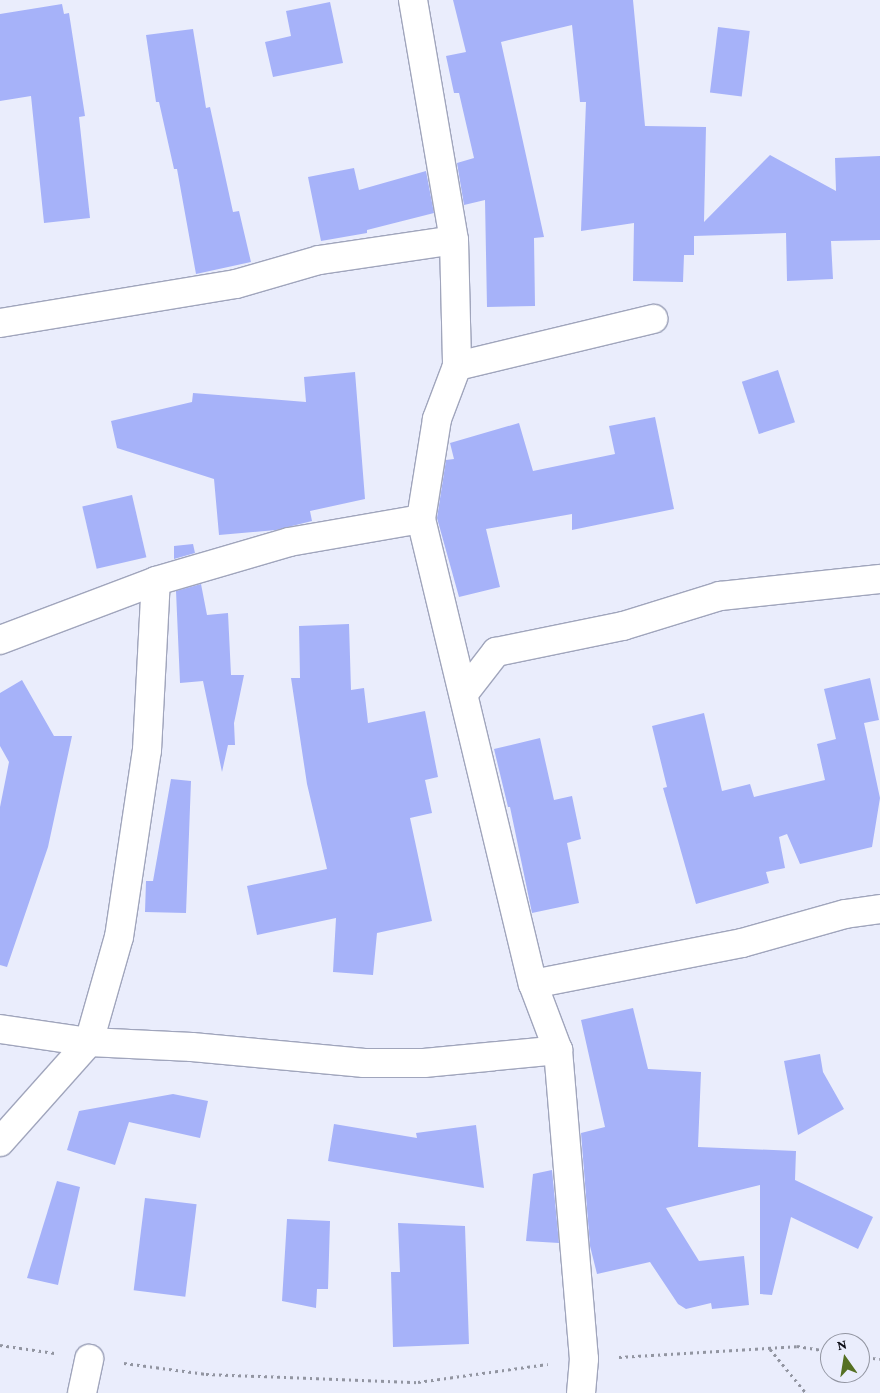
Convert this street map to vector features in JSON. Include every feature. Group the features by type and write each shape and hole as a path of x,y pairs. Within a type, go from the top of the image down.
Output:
{"street":[{"path":"413,0 454,240 457,366 437,419 421,519 465,692 533,984 558,1050 584,1359 581,1393"},
{"path":"0,323 236,284 319,260 454,240"},
{"path":"457,366 653,319"},
{"path":"0,640 156,581 289,542 421,519"},
{"path":"465,692 496,652 623,626 720,596 880,579"},
{"path":"0,1142 89,1042 119,937 147,750 156,581"},
{"path":"533,984 742,943 845,914 880,908"},
{"path":"0,1030 89,1042 192,1047 364,1063 424,1063 558,1050"},
{"path":"82,1393 89,1358"}],"path":[{"path":"0,1345 206,1374 418,1382 584,1359 797,1346 820,1350"},
{"path":"770,1348 806,1393"}],"building":[{"path":"453,0 633,0 645,126 706,127 704,222 770,155 836,191 835,158 880,156 880,240 831,241 833,279 787,281 786,233 694,236 694,255 684,255 683,282 633,281 634,223 581,231 586,102 580,102 572,25 501,42 544,237 534,238 535,306 487,307 485,200 464,205 457,163 474,158 459,93 454,93 446,56 466,52"},
{"path":"330,2 343,63 273,77 265,42 291,36 286,11"},
{"path":"62,4 64,14 69,13 85,116 79,117 90,218 44,223 31,96 0,101 0,14"},
{"path":"718,27 750,31 742,96 710,93"},
{"path":"193,29 206,108 210,107 233,212 239,211 251,262 196,274 177,169 174,169 159,102 156,102 146,35"},
{"path":"354,168 359,190 426,171 434,213 367,230 367,233 321,241 308,177"},
{"path":"778,370 795,422 759,434 742,382"},
{"path":"355,372 365,499 310,511 312,521 276,530 219,535 214,479 117,448 111,421 192,402 193,393 306,402 304,377"},
{"path":"655,417 674,509 572,530 572,514 486,529 500,587 459,597 437,518 446,460 454,459 450,443 519,423 533,471 615,454 609,426"},
{"path":"132,495 146,557 97,569 82,506"},
{"path":"193,544 195,553 174,559 174,546"},
{"path":"201,584 207,615 228,613 231,675 244,675 234,723 235,745 228,745 222,772 203,681 180,683 176,591"},
{"path":"349,624 351,690 364,688 368,723 425,711 438,777 425,780 432,813 410,818 432,921 377,933 373,975 333,972 336,918 257,935 247,886 327,869 307,784 291,678 300,678 299,626"},
{"path":"870,678 879,720 864,723 880,798 872,847 800,864 787,834 779,837 785,868 766,872 769,883 696,904 663,788 667,787 652,726 704,713 722,791 750,784 754,797 825,780 817,744 836,739 824,689"},
{"path":"22,680 54,736 72,736 48,847 7,967 0,965 0,807 9,762 0,746 0,693"},
{"path":"540,738 554,800 572,796 581,839 567,843 579,903 532,913 510,807 508,807 494,749"},
{"path":"171,779 191,781 186,913 145,912 146,881 153,881"},
{"path":"633,1008 648,1069 701,1072 698,1147 796,1151 795,1180 873,1217 858,1249 791,1217 772,1295 760,1294 760,1185 666,1208 699,1261 744,1256 749,1305 712,1309 711,1303 686,1309 678,1304 650,1262 597,1274 590,1246 581,1133 605,1127 581,1020"},
{"path":"820,1054 823,1072 844,1109 798,1135 784,1061"},
{"path":"173,1094 208,1101 200,1138 129,1122 115,1165 67,1150 79,1111"},
{"path":"334,1124 417,1138 416,1133 476,1125 484,1188 328,1161"},
{"path":"552,1170 559,1243 526,1241 533,1174"},
{"path":"57,1181 80,1187 58,1285 27,1278"},
{"path":"145,1198 197,1204 185,1297 134,1290"},
{"path":"287,1219 330,1221 328,1289 317,1289 316,1308 282,1301"},
{"path":"398,1223 465,1226 469,1344 393,1347 391,1272 400,1272"}]}
